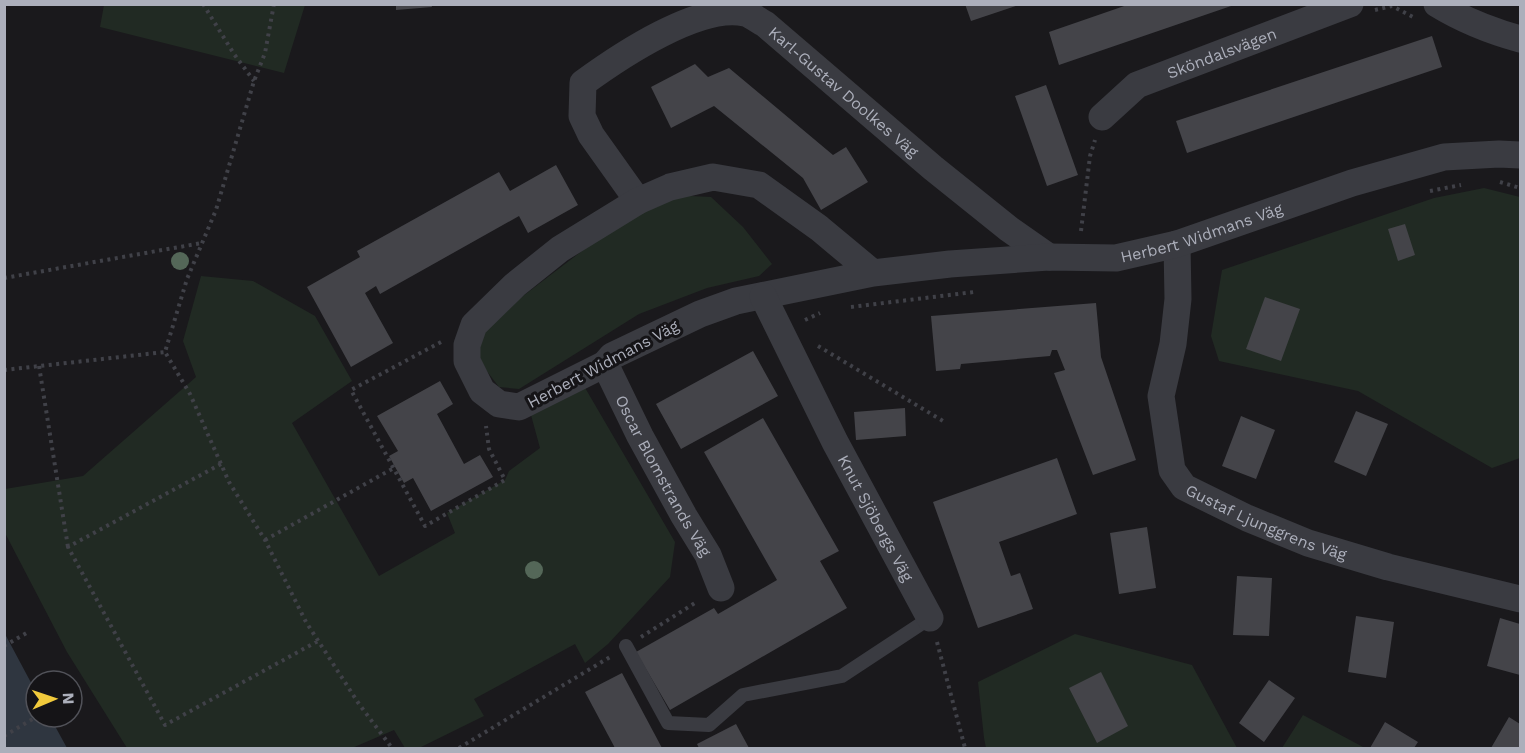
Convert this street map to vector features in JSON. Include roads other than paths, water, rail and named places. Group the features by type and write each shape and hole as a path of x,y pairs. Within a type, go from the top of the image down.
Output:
{"street":[{"name":"Sköndalsvägen","path":"1102,117 1137,85 1350,4"},
{"path":"1437,4 1451,13 1499,34 1521,39"},
{"name":"Karl-Gustav Doolkes Väg","path":"638,201 591,135 582,116 584,83 623,54 663,34 715,12 747,13 765,24 933,168 1048,257"},
{"name":"Herbert Widmans Väg","path":"638,201 560,249 515,285 474,325 467,345 467,361 482,391 499,404 519,407 605,363 612,356 700,314 736,301 873,273 950,264 1048,257 1116,258 1176,244 1352,183 1444,157 1521,155"},
{"path":"638,201 670,187 712,177 759,185 819,228 873,273"},
{"name":"Gustaf Ljunggrens Väg","path":"1176,244 1178,299 1173,344 1161,396 1172,470 1184,487 1247,518 1308,543 1388,567 1521,598"},
{"name":"Knut Sjöbergs Väg","path":"763,296 835,442 930,618"},
{"name":"Oscar Blomstrands Väg","path":"605,363 640,436 708,555 721,588"}],"lane":[{"path":"627,646 668,723 709,725 743,695 842,676 930,618"}]}
